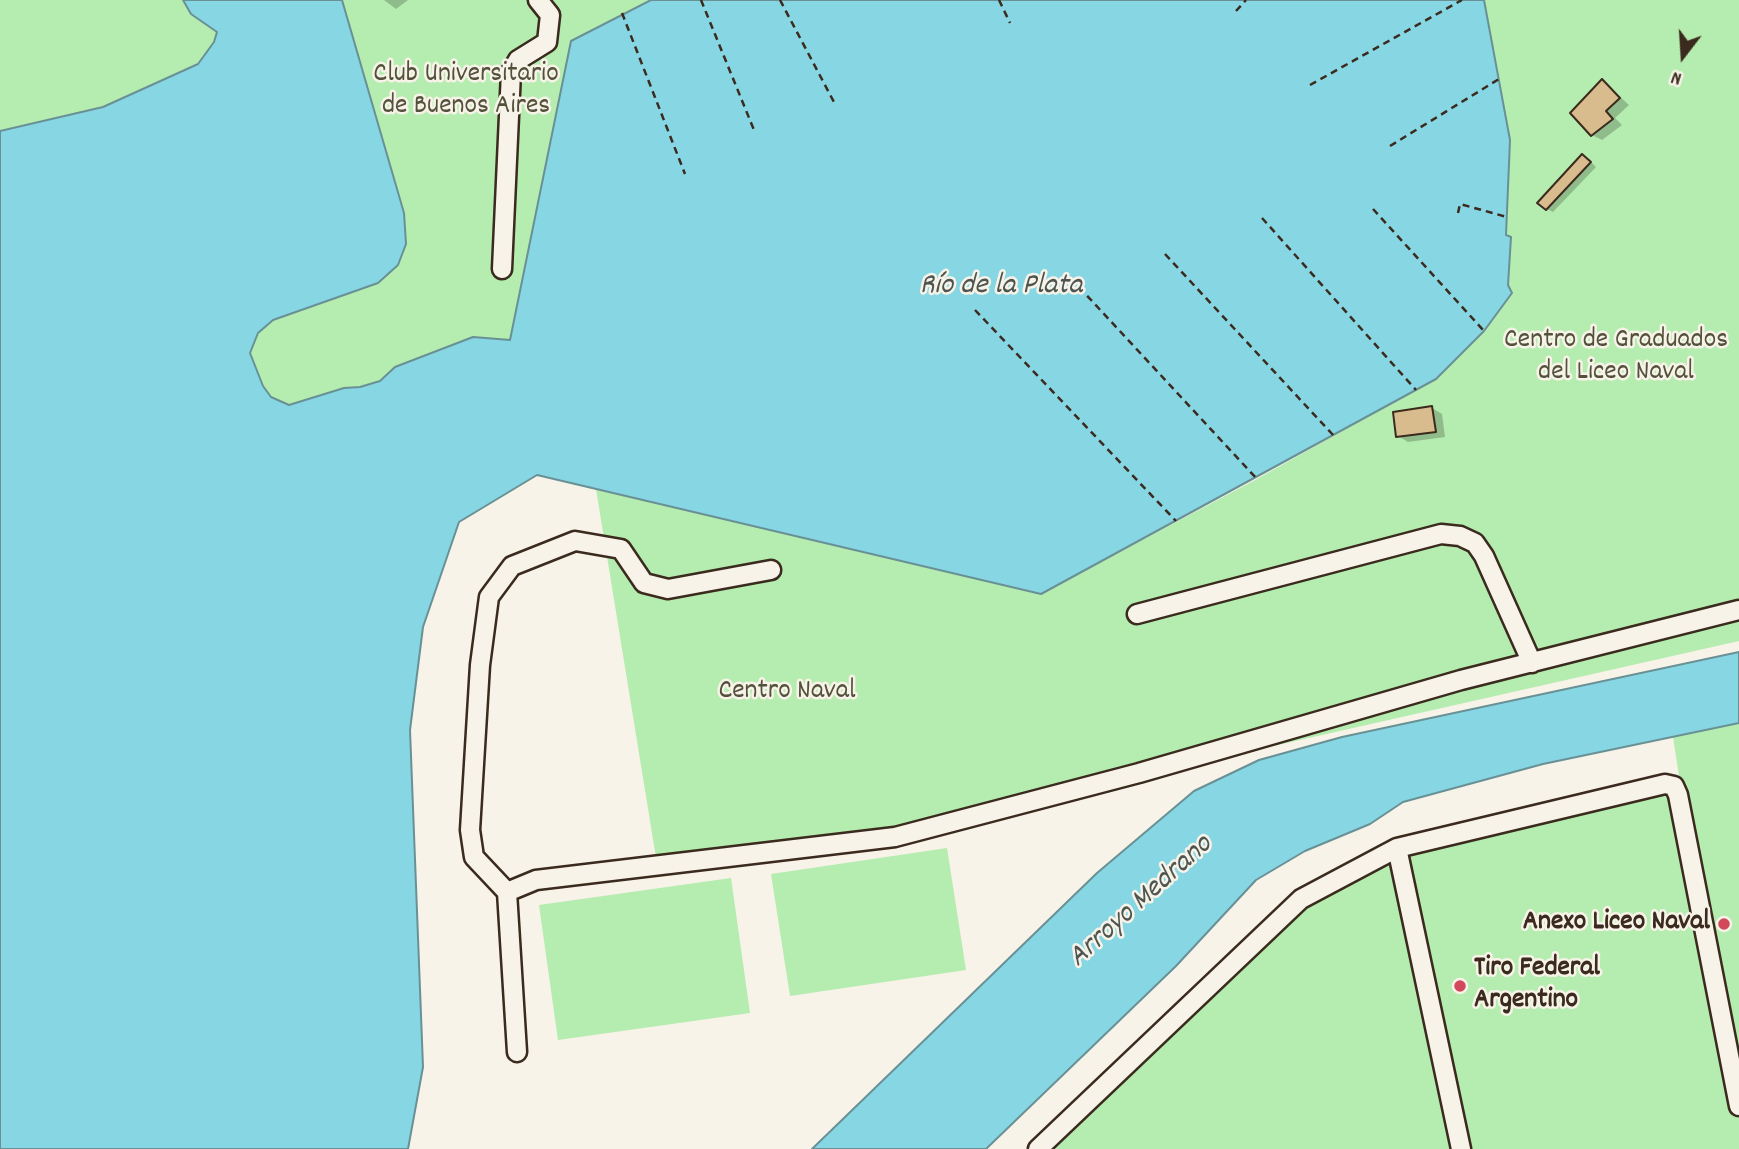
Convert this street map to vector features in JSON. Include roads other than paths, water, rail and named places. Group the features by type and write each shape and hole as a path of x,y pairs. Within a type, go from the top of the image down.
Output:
{"lane":[{"path":"502,269 511,72 518,60 547,42 550,15 538,0"},
{"path":"1137,614 1441,534 1460,536 1475,543 1484,556 1532,663"},
{"path":"517,1052 507,892 474,857 470,830 480,665 489,597 512,566 575,541 621,550 644,583 668,589 771,570"},
{"path":"507,892 536,880 895,837 1139,773 1461,680 1739,610"},
{"path":"1038,1149 1301,900 1397,849 1665,784 1674,786 1739,1106"},
{"path":"1397,849 1461,1149"}],"water":[{"name":"Río de la Plata","path":"183,0 342,0 404,213 406,244 398,265 378,283 273,320 258,333 250,353 263,386 271,397 289,405 344,388 380,381 395,367 473,337 510,340 571,41 651,0 1484,0 1510,140 1506,235 1511,237 1508,285 1512,293 1484,331 1436,379 1041,594 537,475 459,522 423,627 410,730 423,1067 408,1149 0,1149 0,131 103,107 198,64 214,42 217,32 191,14"},
{"name":"Arroyo Medrano","path":"1739,652 1739,723 1543,764 1403,802 1370,824 1305,851 1256,880 1176,966 986,1149 812,1149 1097,873 1194,791 1259,760 1342,737"}],"place":[{"name":"Anexo Liceo Naval","path":"1724,924"},
{"name":"Tiro Federal Argentino","path":"1460,986"}],"park label":[{"name":"Club Universitario de Buenos Aires","path":"466,92"},
{"name":"Centro de Graduados del Liceo Naval","path":"1616,358"},
{"name":"Centro Naval","path":"787,693"}]}
